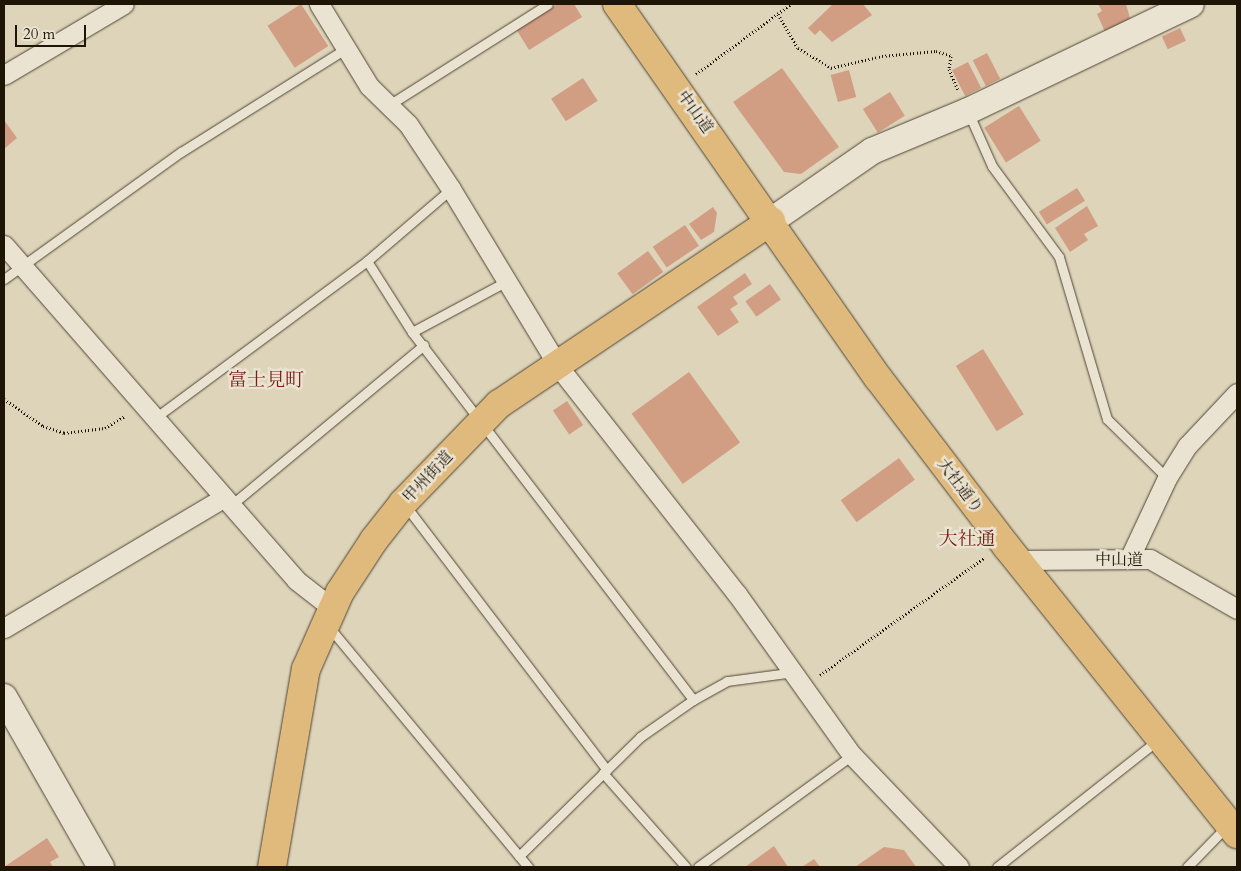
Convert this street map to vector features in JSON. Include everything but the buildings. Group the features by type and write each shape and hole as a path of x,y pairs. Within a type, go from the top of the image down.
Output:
{"highway":[{"name":"中山道","path":"617,4 771,221"},
{"name":"甲州街道","path":"272,867 299,700 328,616 403,503 479,423 558,366 771,221"},
{"name":"大社通り","path":"771,221 879,379 1018,560 1233,829"}],"street":[{"path":"4,75 124,4"},
{"path":"319,4 345,49 389,105 408,124 451,189 558,366 800,679 852,755 959,867"},
{"path":"771,221 872,151 968,111 1191,4"},
{"path":"4,245 226,502 328,616"},
{"path":"1130,557 1166,478 1187,446 1237,393"},
{"path":"4,628 226,502"},
{"name":"中山道","path":"1018,560 1130,557 1150,559 1237,609"},
{"path":"4,697 101,867"}],"lane":[{"path":"389,105 548,4"},
{"path":"4,279 181,152 345,49"},
{"path":"968,111 992,166 1059,257 1108,419 1166,478"},
{"path":"148,412 367,261 451,189"},
{"path":"367,261 412,332 424,345 479,423 693,700"},
{"path":"412,332 508,281"},
{"path":"226,502 424,345"},
{"path":"403,503 605,771 686,867"},
{"path":"328,616 528,867"},
{"path":"519,856 640,737 693,700 727,681 800,679"},
{"path":"997,867 1159,738"},
{"path":"698,867 852,755"},
{"path":"1187,867 1233,829"}],"path":[{"path":"677,88 791,4"},
{"path":"778,14 798,48 831,68 882,56 936,51 951,56 949,69 968,111"},
{"path":"4,399 43,426 64,433 105,428 148,412"},
{"path":"800,679 990,553"}],"district":[{"name":"富士見町","path":"266,381"},
{"name":"大社通","path":"967,540"}]}
